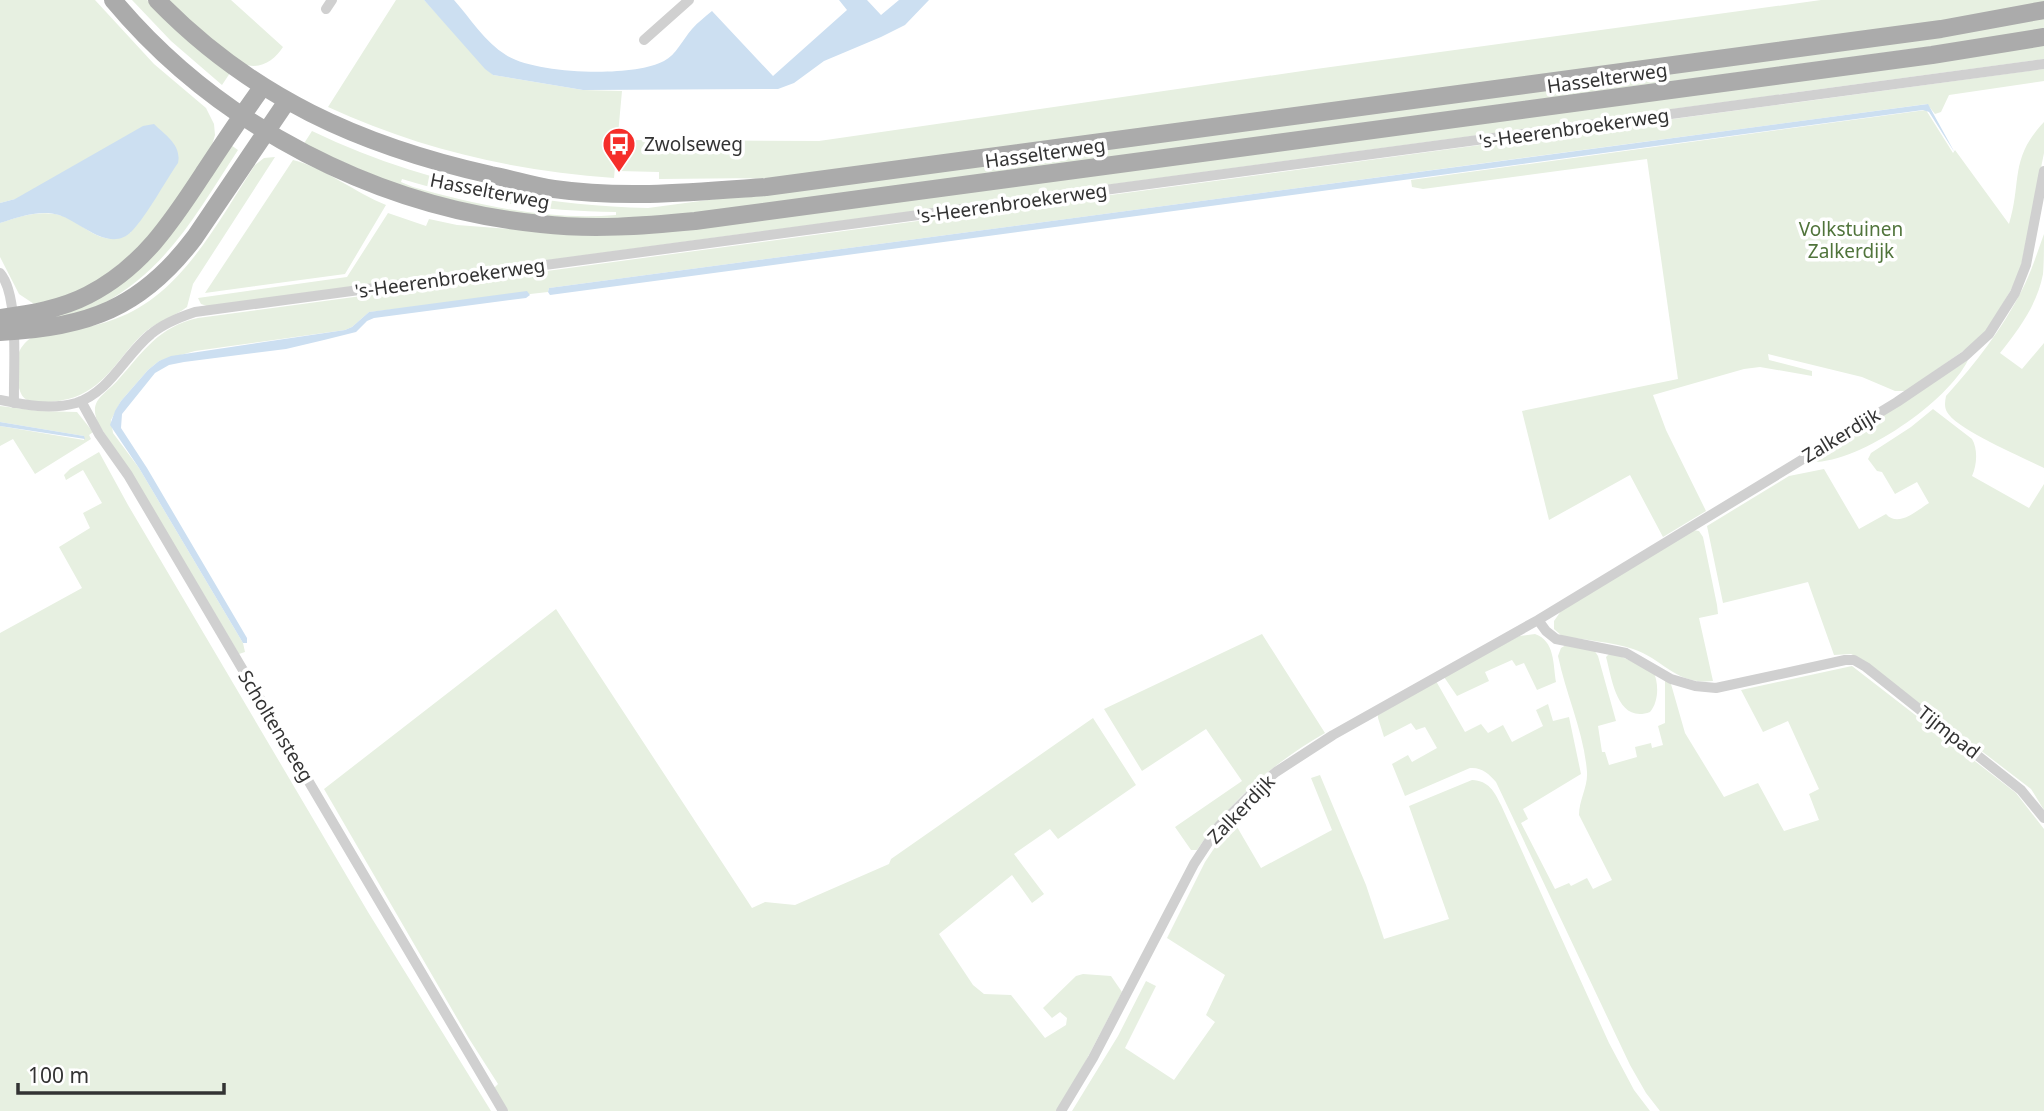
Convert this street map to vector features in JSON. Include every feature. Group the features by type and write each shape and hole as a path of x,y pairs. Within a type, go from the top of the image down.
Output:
{"main road":[{"name":"Hasselterweg","path":"113,0 130,20 183,70 242,115 313,158 365,182 434,204 540,225 642,226 1918,57 2044,37"},
{"name":"Hasselterweg","path":"157,0 204,44 263,86 286,101 367,139 433,162 554,189 619,193 681,193 794,183 1913,32 2044,10"},
{"path":"7,325 82,298 111,282 139,260 172,222 263,86"},
{"path":"7,325 64,325 101,316 146,290 180,257 286,101"}],"street":[{"path":"644,40 689,0"},
{"name":"'s-Heerenbroekerweg","path":"81,401 95,393 116,374 150,334 169,322 195,312 2044,64"},
{"name":"Zalkerdijk","path":"1061,1111 1093,1058 1192,866 1220,826 1239,806 1276,772 1333,735 1538,620 1897,402 1978,345 2003,314 2026,265 2044,171"},
{"path":"0,273 9,290 7,325 14,403"},
{"path":"0,400 51,407 81,401"},
{"name":"Scholtensteeg","path":"81,401 99,434 128,475 503,1111"},
{"name":"Tijmpad","path":"1538,620 1556,639 1626,653 1671,679 1695,687 1716,688 1854,660 2029,797 2044,818"}],"green space":[{"path":"0,0 95,0 154,64 206,108 214,124 212,145 156,236 80,294 34,304 19,294 0,257 0,223 27,215 48,213 65,217 100,236 119,237 131,232 15,199 0,203"},
{"path":"132,0 147,0 230,73 222,85 171,41"},
{"path":"167,0 231,0 283,47 268,62 258,66 247,65 217,46"},
{"path":"396,0 424,0 493,75 583,90 622,91 614,178 540,170 468,156 397,135 328,107"},
{"path":"1821,0 2044,0 2044,3 1978,16 774,178 659,179 659,172 618,171 622,140 819,141"},
{"path":"2044,18 2044,29 2015,35 681,215 596,220 507,213 406,189 303,145 312,131 392,164 476,188 561,202 648,208 1932,37","holes":["402,179 508,203 561,210 616,212 616,215 565,216 513,210 438,194 413,187 401,182"]},
{"path":"2044,44 2044,59 207,306 201,304 198,298 347,277 388,213 426,226 429,219 457,225 580,234"},
{"path":"2044,69 2044,81 1949,95 1941,112 1935,114 1927,104 549,288 548,292 369,312 345,330 195,351 159,361 121,401 111,420 113,433 139,468 243,643 245,652 239,654 96,417 96,404 99,399 144,350 172,327 198,318"},
{"name":"Volkstuinen Zalkerdijk","path":"1926,110 1953,153 1955,150 2009,224 2021,159 2033,135 2044,122 2044,153 2019,276 1988,329 1973,344 1906,391 1895,391 1862,377 1768,354 1769,360 1812,371 1812,376 1760,367 1744,369 1653,395 1666,430 1706,511 1663,537 1630,475 1549,520 1522,411 1678,379 1647,159 1423,189 1412,187 1411,180"},
{"path":"228,143 238,150 195,216 163,256 124,291 101,305 50,323 48,313 107,288"},
{"path":"275,157 193,284 187,307 145,332 105,377 86,392 51,402 32,401 23,397 17,372 18,355 27,341 115,319 139,308 160,293 196,254 255,165 264,158"},
{"path":"293,160 316,168 386,205 345,274 205,293"},
{"path":"2044,234 2043,274 2036,296 2020,326 2000,353 2022,369 2044,343 2044,468 1963,427 1947,412 1945,404 1946,396 1988,345 2006,318 2028,277"},
{"path":"1968,360 1941,394 1898,428 1850,454 1808,462"},
{"path":"0,406 77,412 93,432 89,435 91,439 35,474 13,439 0,446 0,426 84,440 84,436 0,422"},
{"path":"1933,409 1972,439 1976,457 1972,476 2029,508 2044,484 2044,810 2031,789 1863,660 1851,654 1834,655 1808,582 1723,603 1707,526 1789,476 1824,469 1859,529 1886,514 1896,519 1907,517 1929,503 1917,482 1895,494 1882,472 1877,471 1868,459 1871,453"},
{"path":"99,452 368,912 491,1111 0,1111 0,633 82,588 59,547 90,528 83,513 102,503 83,470 66,480 64,475"},
{"path":"1693,530 1699,531 1703,537 1717,605 1718,614 1699,618 1713,681 1679,676 1633,649 1562,636 1554,629 1554,621 1561,611"},
{"path":"556,609 752,908 765,902 795,905 889,864 891,859 1093,718 1136,785 1058,839 1050,829 1014,854 1044,894 1032,903 1012,875 939,934 973,985 984,994 1011,995 1045,1038 1066,1025 1067,1018 1060,1012 1052,1018 1043,1008 1076,976 1111,976 1122,992 1056,1111 508,1111 494,1088 498,1084 324,789"},
{"path":"1262,634 1325,733 1306,744 1254,784 1224,815 1197,850 1191,850 1175,827 1242,781 1206,729 1142,771 1104,709"},
{"path":"1535,634 1542,637 1550,648 1556,682 1537,690 1524,663 1516,666 1512,660 1485,672 1489,681 1457,696 1444,677 1519,636"},
{"path":"1566,645 1594,650 1598,656 1616,721 1598,726 1602,752 1605,752 1609,765 1637,757 1635,747 1651,743 1652,748 1663,745 1658,726 1665,723 1665,680 1671,684 1685,733 1724,797 1758,783 1784,831 1819,820 1809,794 1819,789 1788,721 1763,732 1741,690 1852,666 2016,793 2044,829 2044,1111 1660,1111 1630,1065 1496,782 1482,770 1470,768 1405,796 1392,764 1408,755 1412,762 1437,748 1425,727 1416,730 1411,723 1384,737 1378,718 1378,715 1436,681 1465,732 1481,724 1488,733 1503,725 1512,742 1543,726 1536,710 1548,704 1553,721 1569,717 1581,774 1523,809 1528,819 1521,823 1555,889 1569,883 1571,886 1587,878 1593,889 1612,880 1579,815 1587,772 1582,742 1558,656 1561,648"},
{"path":"1611,652 1653,671 1657,692 1650,712 1630,712 1623,706 1614,687 1606,657"},
{"path":"1320,775 1366,885 1384,939 1449,919 1409,806 1472,780 1483,782 1490,788 1501,805 1609,1043 1634,1090 1650,1111 1072,1111 1118,1036 1146,981 1156,986 1125,1048 1174,1080 1215,1022 1206,1015 1225,975 1167,938 1205,862 1233,820 1261,868 1332,830 1311,778"}],"water":[{"path":"424,0 454,0 491,43 506,55 538,66 584,72 630,70 664,61 676,51 694,26 712,11 773,76 847,10 839,0 867,0 881,15 899,0 929,0 905,25 824,61 794,83 778,89 583,90 493,75"},
{"path":"1928,104 1955,153 1929,112 1923,110 550,295 548,292 549,288"},
{"path":"154,124 175,146 178,163 144,216 132,231 123,237 105,238 52,213 29,214 0,223 0,203 15,199 143,126"},
{"path":"527,291 530,295 526,298 374,318 356,332 286,349 169,365 155,373 122,414 121,428 247,638 247,643 243,643 139,468 110,425 121,401 148,370 171,356 345,330 369,312"},
{"path":"0,422 84,436 85,439 0,426"}],"place":[{"name":"Zwolseweg","path":"619,174"}]}
